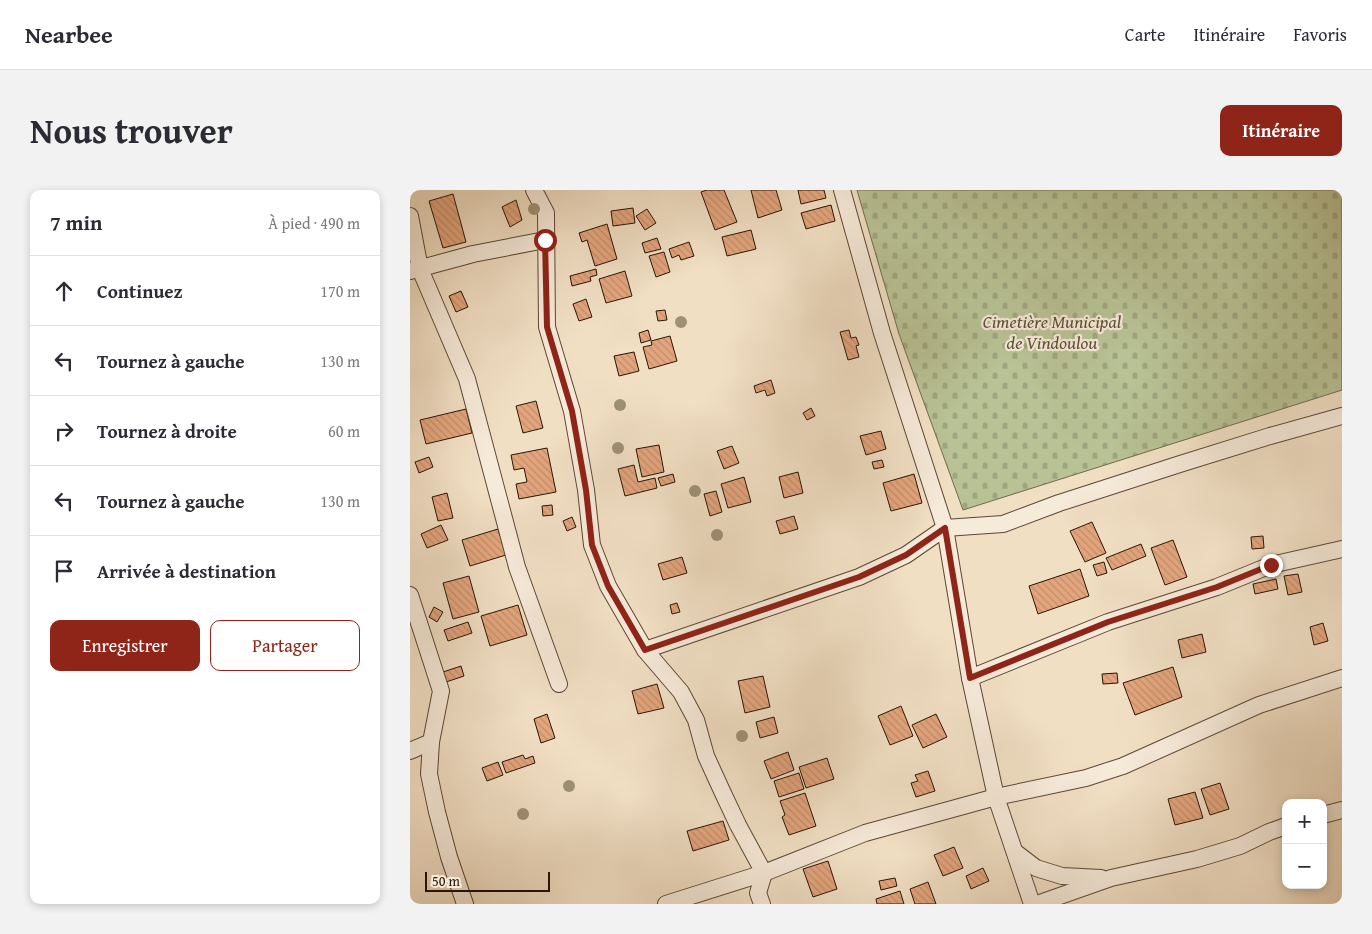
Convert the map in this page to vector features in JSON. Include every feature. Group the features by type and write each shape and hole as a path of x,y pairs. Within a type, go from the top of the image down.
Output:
{"street":[{"path":"534,190 546,212 547,327 572,411 586,490 592,545 608,586 645,650 682,692 696,720 706,756 738,826 764,873 758,893 762,904"},
{"path":"842,190 882,333 945,528 970,678 996,797 1032,904"},
{"path":"410,216 415,270 468,379 517,567 559,684"},
{"path":"415,270 472,254 545,240"},
{"path":"645,650 859,577 906,555 945,528 1003,524 1059,503 1180,464 1342,416"},
{"path":"970,678 1108,622 1217,587 1271,565 1342,549"},
{"path":"410,595 441,691 431,742 429,774 448,857 465,904"},
{"path":"666,904 764,873 866,833 996,797 1078,780 1123,766 1258,705 1342,678"},
{"path":"410,751 431,742"},
{"path":"1327,814 1342,810"},
{"path":"1037,904 1110,878 1197,859 1240,846 1282,827"},
{"path":"1015,852 1036,868 1062,876 1110,878"}],"green space":[{"name":"Cimetière Municipal de Vindoulou","path":"857,190 1342,190 1342,390 963,510 899,334"}],"building":[{"path":"724,190 737,222 715,230 701,192"},
{"path":"751,190 776,190 782,210 758,218"},
{"path":"798,190 824,190 826,198 801,204"},
{"path":"453,194 466,242 443,248 429,201"},
{"path":"516,200 522,220 510,227 502,207"},
{"path":"831,205 835,221 806,229 801,213"},
{"path":"633,208 635,223 613,226 611,211"},
{"path":"647,209 656,223 645,230 636,216"},
{"path":"607,224 617,259 595,266 587,240 582,242 579,233"},
{"path":"751,230 756,249 727,256 722,237"},
{"path":"657,238 661,249 645,253 642,243"},
{"path":"689,242 694,256 681,260 679,255 672,258 669,249"},
{"path":"664,252 670,272 656,277 649,256"},
{"path":"596,269 597,275 590,277 591,281 572,286 570,276"},
{"path":"625,271 632,296 606,303 599,279"},
{"path":"461,291 468,307 456,312 449,296"},
{"path":"586,299 592,317 579,321 573,304"},
{"path":"665,310 667,320 658,321 656,311"},
{"path":"648,330 651,340 641,343 639,333"},
{"path":"849,330 851,338 856,337 859,345 856,346 859,357 848,360 840,332"},
{"path":"670,336 677,361 649,369 643,347 652,345 651,341"},
{"path":"634,352 639,371 619,376 614,356"},
{"path":"771,380 775,393 767,396 765,390 756,393 754,386"},
{"path":"536,401 543,428 523,433 516,406"},
{"path":"811,408 815,416 807,420 803,413"},
{"path":"466,409 472,433 426,444 420,420"},
{"path":"881,431 886,449 866,455 860,436"},
{"path":"659,445 664,472 642,477 636,449"},
{"path":"732,446 739,463 724,469 717,451"},
{"path":"547,448 556,492 519,499 516,484 527,482 524,468 514,470 511,455"},
{"path":"429,457 433,467 419,473 415,462"},
{"path":"882,460 884,467 874,469 872,462"},
{"path":"634,465 638,482 655,478 657,488 625,496 618,469"},
{"path":"798,472 803,493 784,498 779,477"},
{"path":"673,474 675,482 661,486 658,478"},
{"path":"914,474 922,503 891,511 883,483"},
{"path":"744,477 751,502 728,508 721,484"},
{"path":"716,491 722,512 710,516 704,494"},
{"path":"447,493 453,518 438,521 432,497"},
{"path":"552,505 553,515 543,516 542,506"},
{"path":"794,516 798,529 780,534 776,521"},
{"path":"572,517 576,527 567,531 563,521"},
{"path":"1092,522 1106,553 1085,562 1070,531"},
{"path":"441,525 448,540 427,548 421,534"},
{"path":"498,529 506,555 470,566 462,540"},
{"path":"1263,536 1264,548 1252,549 1251,537"},
{"path":"1173,540 1187,577 1165,585 1151,548"},
{"path":"1141,544 1146,556 1112,570 1106,558"},
{"path":"682,557 687,573 663,580 658,564"},
{"path":"1104,562 1107,573 1097,576 1093,565"},
{"path":"1080,569 1089,596 1038,614 1029,586"},
{"path":"1298,574 1302,592 1288,595 1284,576"},
{"path":"469,576 479,612 453,619 443,583"},
{"path":"1276,579 1278,589 1255,594 1253,584"},
{"path":"677,603 680,612 672,614 670,605"},
{"path":"518,605 527,635 490,646 481,616"},
{"path":"434,607 443,612 437,622 429,617"},
{"path":"468,622 472,633 448,641 444,630"},
{"path":"1323,623 1328,641 1314,645 1310,627"},
{"path":"1202,634 1206,652 1182,658 1178,640"},
{"path":"461,666 464,676 440,684 437,674"},
{"path":"1173,667 1182,697 1135,715 1123,683"},
{"path":"1117,673 1118,683 1103,684 1102,674"},
{"path":"763,676 770,707 745,713 738,681"},
{"path":"657,684 664,708 638,714 632,691"},
{"path":"901,706 913,736 890,745 878,716"},
{"path":"547,714 555,738 541,743 534,719"},
{"path":"936,714 947,737 923,748 912,725"},
{"path":"774,717 778,733 760,738 756,722"},
{"path":"788,752 794,770 771,779 764,761"},
{"path":"523,755 525,759 533,756 535,763 506,773 502,762"},
{"path":"827,758 834,779 806,788 799,767"},
{"path":"498,762 503,775 487,781 482,768"},
{"path":"928,771 935,791 916,797 911,783 918,781 915,775"},
{"path":"799,773 804,789 779,797 774,781"},
{"path":"1220,783 1229,809 1210,815 1201,789"},
{"path":"1195,792 1203,818 1175,825 1168,799"},
{"path":"805,793 816,826 789,835 782,817 785,815 780,801"},
{"path":"723,821 729,840 693,851 687,831"},
{"path":"954,847 963,868 943,876 934,855"},
{"path":"828,861 837,889 813,897 803,869"},
{"path":"983,868 989,881 971,889 966,876"},
{"path":"895,878 897,886 881,890 879,881"},
{"path":"928,882 936,904 915,904 910,889"},
{"path":"900,891 904,904 877,904 876,899"}],"route":[{"path":"545,240 547,327 572,411 586,490 592,545 608,586 645,650 859,577 906,555 945,528 970,678 1108,622 1217,587 1271,565"}]}
